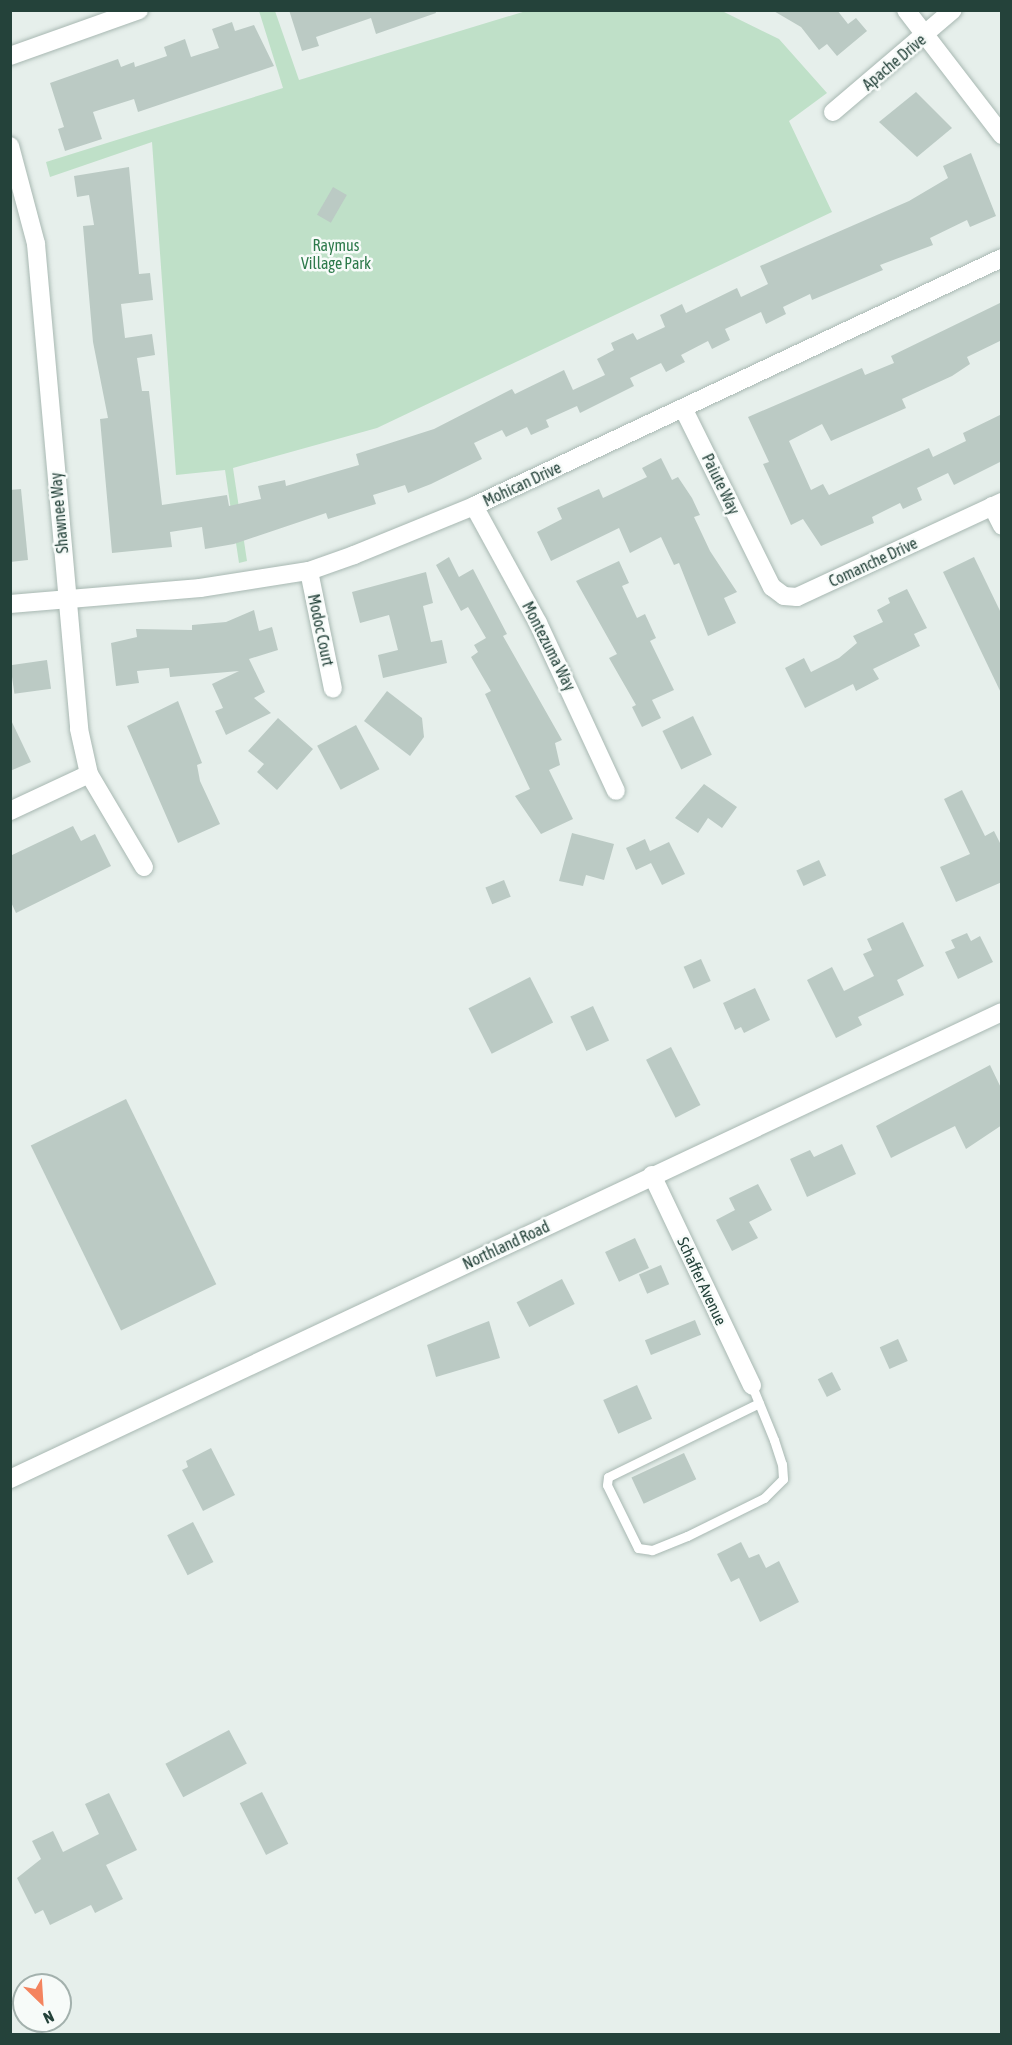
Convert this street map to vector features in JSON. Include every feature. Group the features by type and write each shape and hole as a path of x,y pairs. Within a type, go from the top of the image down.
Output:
{"street":[{"path":"10,56 139,10"},
{"path":"906,10 1002,135"},
{"name":"Apache Drive","path":"833,112 953,10"},
{"name":"Shawnee Way","path":"10,146 36,244 79,729 89,774 144,867"},
{"name":"Mohican Drive","path":"10,603 67,600 309,571 474,506 1002,258"},
{"name":"Paiute Way","path":"683,408 758,560"},
{"path":"997,504 1002,526"},
{"name":"Comanche Drive","path":"758,560 772,586 784,596 797,597 997,504"},
{"name":"Montezuma Way","path":"474,506 538,623 616,791"},
{"name":"Modoc Court","path":"309,571 333,689"},
{"path":"10,811 89,774"},
{"name":"Northland Road","path":"10,1479 1002,1011"},
{"name":"Schaffer Avenue","path":"652,1175 756,1395"}],"lane":[{"path":"756,1395 782,1464 783,1479 774,1491 664,1547 638,1548 607,1485 608,1477 756,1395"}],"green space":[{"name":"Raymus Village Park","path":"259,11 275,11 299,80 526,11 722,11 779,39 827,93 789,121 832,212 377,428 233,468 247,561 239,563 225,470 176,475 152,142 50,177 46,162 283,88"}],"building":[{"path":"289,10 435,10 436,13 376,34 371,18 316,37 319,46 302,51"},
{"path":"772,10 837,10 848,24 856,18 867,31 837,56 827,44 819,50 801,27"},
{"path":"232,22 235,31 254,25 274,66 138,112 134,99 93,112 102,139 65,151 58,129 64,127 50,83 118,59 121,67 134,62 135,67 167,56 164,47 185,39 191,57 219,48 212,29"},
{"path":"916,92 952,128 917,157 879,122"},
{"path":"971,153 996,216 970,227 967,220 930,238 933,245 880,265 883,270 812,300 810,294 783,307 786,314 766,324 761,312 725,329 730,340 712,349 708,341 681,355 685,362 666,372 661,363 630,378 634,386 580,413 577,406 546,420 549,427 531,435 527,427 506,437 502,430 474,443 482,459 431,484 408,493 405,485 373,495 376,504 328,519 326,513 234,544 205,549 202,527 170,532 172,547 112,553 100,419 108,418 93,342 83,226 94,225 89,195 77,197 74,176 129,167 139,274 150,273 153,300 121,304 125,338 152,334 155,355 137,358 142,391 149,391 162,505 227,495 229,506 261,499 258,486 285,480 286,486 359,465 356,454 434,429 512,389 515,394 564,370 573,390 605,375 597,359 614,350 611,343 633,333 637,340 665,327 660,315 682,304 686,313 737,288 741,297 768,284 760,266 909,201 948,178 943,166"},
{"path":"333,187 347,195 331,223 317,215"},
{"path":"1002,302 1002,340 967,357 970,364 952,376 902,399 906,408 831,441 822,424 789,441 811,490 823,484 829,495 929,448 933,457 966,441 963,433 1002,414 1002,461 954,485 948,473 917,488 922,500 903,509 900,503 872,517 874,523 821,546 803,519 791,525 763,464 769,462 748,417 862,368 865,375 894,363 891,356"},
{"path":"661,458 672,480 678,477 692,498 700,515 694,517 710,551 737,592 724,598 736,623 708,636 679,563 674,565 661,537 630,553 619,528 551,561 537,532 562,519 557,508 599,489 603,498 647,477 642,468"},
{"path":"21,489 28,560 10,562 10,490"},
{"path":"449,557 459,577 473,569 507,634 503,636 562,740 555,743 560,765 549,770 573,819 541,834 515,796 530,789 485,694 491,691 471,657 478,652 474,645 486,638 468,607 461,611 436,565"},
{"path":"974,557 1002,615 1002,695 943,572"},
{"path":"619,561 629,583 622,586 637,618 645,614 656,638 650,641 674,690 652,700 661,718 642,727 632,707 636,705 609,658 617,654 576,581"},
{"path":"426,572 433,603 423,606 431,642 442,640 447,663 383,678 378,655 398,650 389,615 360,623 352,592"},
{"path":"907,589 927,628 914,634 920,646 873,669 879,679 856,691 853,684 805,708 785,668 804,658 811,672 839,658 857,643 853,636 883,622 877,610 890,603 888,598"},
{"path":"254,610 259,631 272,627 278,650 249,659 265,692 254,698 271,713 226,735 215,711 223,708 212,684 239,671 170,677 169,668 137,671 139,683 116,686 111,643 137,637 136,629 192,630 192,625 226,622"},
{"path":"47,660 51,689 14,694 10,665"},
{"path":"387,691 422,718 424,737 410,756 364,721"},
{"path":"178,701 202,763 197,765 200,781 220,824 178,843 127,726"},
{"path":"693,716 712,755 681,770 662,731"},
{"path":"10,718 31,762 10,771"},
{"path":"278,718 313,749 277,790 257,772 264,764 248,751"},
{"path":"356,725 379,769 341,790 317,746"},
{"path":"704,784 737,807 722,828 708,818 698,833 675,818"},
{"path":"962,790 985,836 994,831 1002,847 1002,882 956,902 940,867 970,854 944,799"},
{"path":"73,826 81,841 95,834 111,866 16,913 10,900 10,856"},
{"path":"572,833 614,844 604,880 586,875 583,886 559,881"},
{"path":"645,839 650,851 669,842 685,874 662,885 651,863 636,870 626,848"},
{"path":"819,860 826,875 804,886 796,871"},
{"path":"504,880 511,897 492,904 485,887"},
{"path":"903,922 924,966 897,980 904,995 858,1017 862,1025 836,1038 807,980 832,967 844,991 874,976 863,954 872,950 867,939"},
{"path":"967,933 971,941 980,936 993,962 958,979 945,952 955,948 951,940"},
{"path":"701,959 711,981 693,989 684,967"},
{"path":"530,977 553,1022 492,1054 469,1008"},
{"path":"755,988 770,1020 744,1033 741,1027 735,1030 723,1003"},
{"path":"593,1006 609,1040 586,1051 570,1017"},
{"path":"671,1047 701,1105 676,1118 646,1060"},
{"path":"990,1065 1002,1090 1002,1125 966,1149 955,1126 891,1158 876,1126"},
{"path":"126,1099 216,1284 121,1331 31,1145"},
{"path":"842,1144 856,1174 807,1197 790,1159 810,1150 814,1157"},
{"path":"758,1184 772,1210 749,1222 758,1238 732,1251 716,1220 735,1210 729,1198"},
{"path":"635,1238 649,1268 619,1282 605,1252"},
{"path":"661,1265 669,1284 647,1294 639,1274"},
{"path":"562,1279 575,1304 529,1327 517,1302"},
{"path":"695,1320 701,1335 651,1355 645,1340"},
{"path":"489,1321 500,1358 436,1377 427,1345"},
{"path":"898,1339 908,1361 889,1369 880,1347"},
{"path":"832,1372 841,1390 827,1397 818,1379"},
{"path":"637,1385 652,1419 618,1434 603,1400"},
{"path":"211,1448 235,1495 203,1511 182,1470 188,1467 186,1461"},
{"path":"684,1453 696,1479 644,1504 631,1478"},
{"path":"193,1522 213,1562 188,1575 167,1535"},
{"path":"741,1542 749,1558 759,1554 766,1568 779,1561 799,1602 760,1622 739,1578 731,1582 717,1554"},
{"path":"229,1730 247,1764 183,1797 165,1764"},
{"path":"262,1792 288,1844 266,1855 240,1803"},
{"path":"109,1793 137,1850 106,1865 123,1899 95,1913 91,1905 50,1925 43,1910 35,1914 17,1878 41,1859 32,1841 53,1831 63,1852 99,1834 85,1804"}]}
